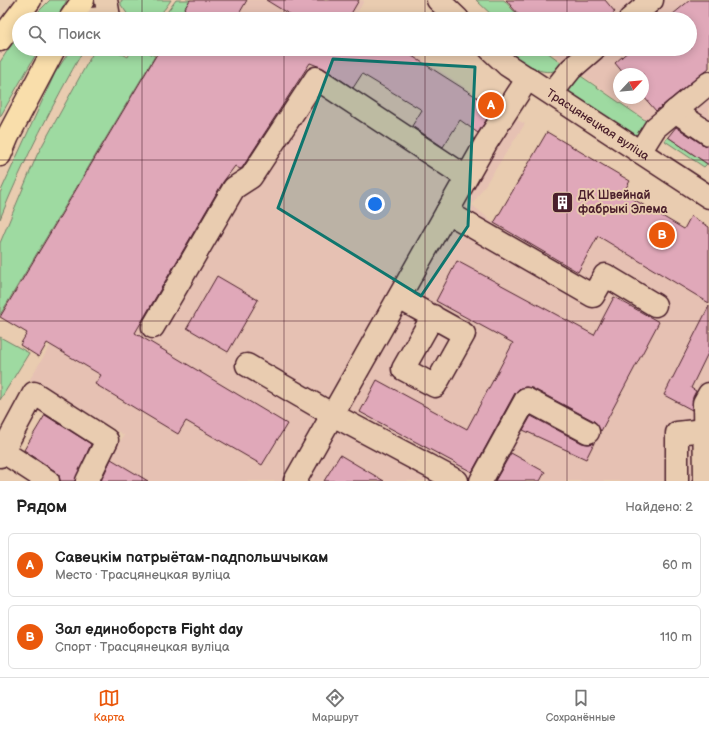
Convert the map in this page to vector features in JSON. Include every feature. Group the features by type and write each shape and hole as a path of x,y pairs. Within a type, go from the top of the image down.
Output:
{"main road":[{"path":"21,12 30,0"},
{"path":"75,12 83,0"},
{"path":"0,40 12,24"},
{"path":"0,155 8,136 50,56"}],"street":[{"path":"106,0 108,12"},
{"path":"438,0 451,12"},
{"name":"Трасцянецкая вуліца","path":"497,56 507,65 709,197"},
{"path":"552,93 571,69 586,56"},
{"path":"153,327 234,188 251,177 316,78 466,177"},
{"path":"295,481 466,177 504,113 528,78"},
{"path":"640,152 655,128 709,83"},
{"path":"675,111 709,134"},
{"path":"447,212 593,296 605,276 655,304"},
{"path":"399,298 433,316"},
{"path":"247,365 332,415 457,481"},
{"path":"48,481 1,454 34,393 107,440 88,481"},
{"path":"705,481 704,403 709,394"},
{"path":"481,481 526,399 588,432"},
{"path":"676,481 677,433 704,430"}],"highlighted area":[{"path":"333,59 475,67 468,226 421,296 278,208"}],"shaded area":[{"path":"189,0 364,1 358,12 182,12"},
{"path":"506,0 709,0 709,162 707,164 623,104 649,104 649,68 613,68 613,97 556,56 697,56 697,12 516,12"},
{"path":"226,56 419,56 495,108 525,124 472,205 494,223 578,272 599,236 709,298 709,481 96,481 124,435 30,379"}],"green space":[{"path":"50,0 67,0 60,12 38,12"},
{"path":"121,0 171,0 162,12 126,12 121,5"},
{"path":"176,0 190,0 182,12 167,12"},
{"path":"476,0 504,0 515,12 489,12"},
{"path":"12,44 12,56 35,56 0,117 0,62"},
{"path":"66,56 80,56 39,132 0,219 0,193 55,73"},
{"path":"91,56 155,56 0,315 0,243 37,155"},
{"path":"513,56 552,56 566,66 551,72 536,69"},
{"path":"575,72 613,98 613,104 621,104 652,125 640,147 560,89"},
{"path":"668,137 707,164 704,167 665,141"},
{"path":"0,337 29,353 0,400"}],"building":[{"path":"190,0 247,0 240,12 182,12"},
{"path":"266,0 359,0 352,12 286,12"},
{"path":"506,0 605,0 615,12 516,12"},
{"path":"690,0 709,0 709,68 656,111 649,103 649,68 619,68 615,63 623,56 697,56 697,12 675,12"},
{"path":"156,56 412,56 494,108 478,133 460,120 443,147 412,126 422,110 362,74 353,88 323,68 310,63 242,168 240,169 235,166 223,182 135,333 287,424 262,465 186,421 178,434 95,384 101,375 47,343 39,357 20,345 27,333 0,317"},
{"path":"676,127 702,144 709,146 709,165 668,137"},
{"name":"ДК Швейнай фабрыкі Элема","path":"547,132 630,181 623,193 684,229 691,216 709,227 709,303 598,236 578,272 494,223"},
{"path":"457,261 594,335 614,297 659,322 601,431 594,421 532,388 520,388 515,393 472,472 360,412 377,380 467,429 513,343 436,301"},
{"path":"217,276 258,300 228,352 187,328"},
{"path":"709,306 709,351 691,388 696,391 693,397 692,410 664,395"},
{"path":"45,415 91,444 75,481 60,481 59,475 55,471 24,450"},
{"path":"531,416 582,443 594,443 586,459 523,430"},
{"path":"511,453 545,472 540,481 495,481"},
{"path":"340,455 384,481 324,481"},
{"path":"111,459 148,481 101,481"}],"place":[{"name":"Савецкім патрыётам-падпольшчыкам","path":"491,105"},
{"name":"ДК Швейнай фабрыкі Элема","path":"562,202"},
{"name":"Зал единоборств Fight day","path":"662,235"}]}
